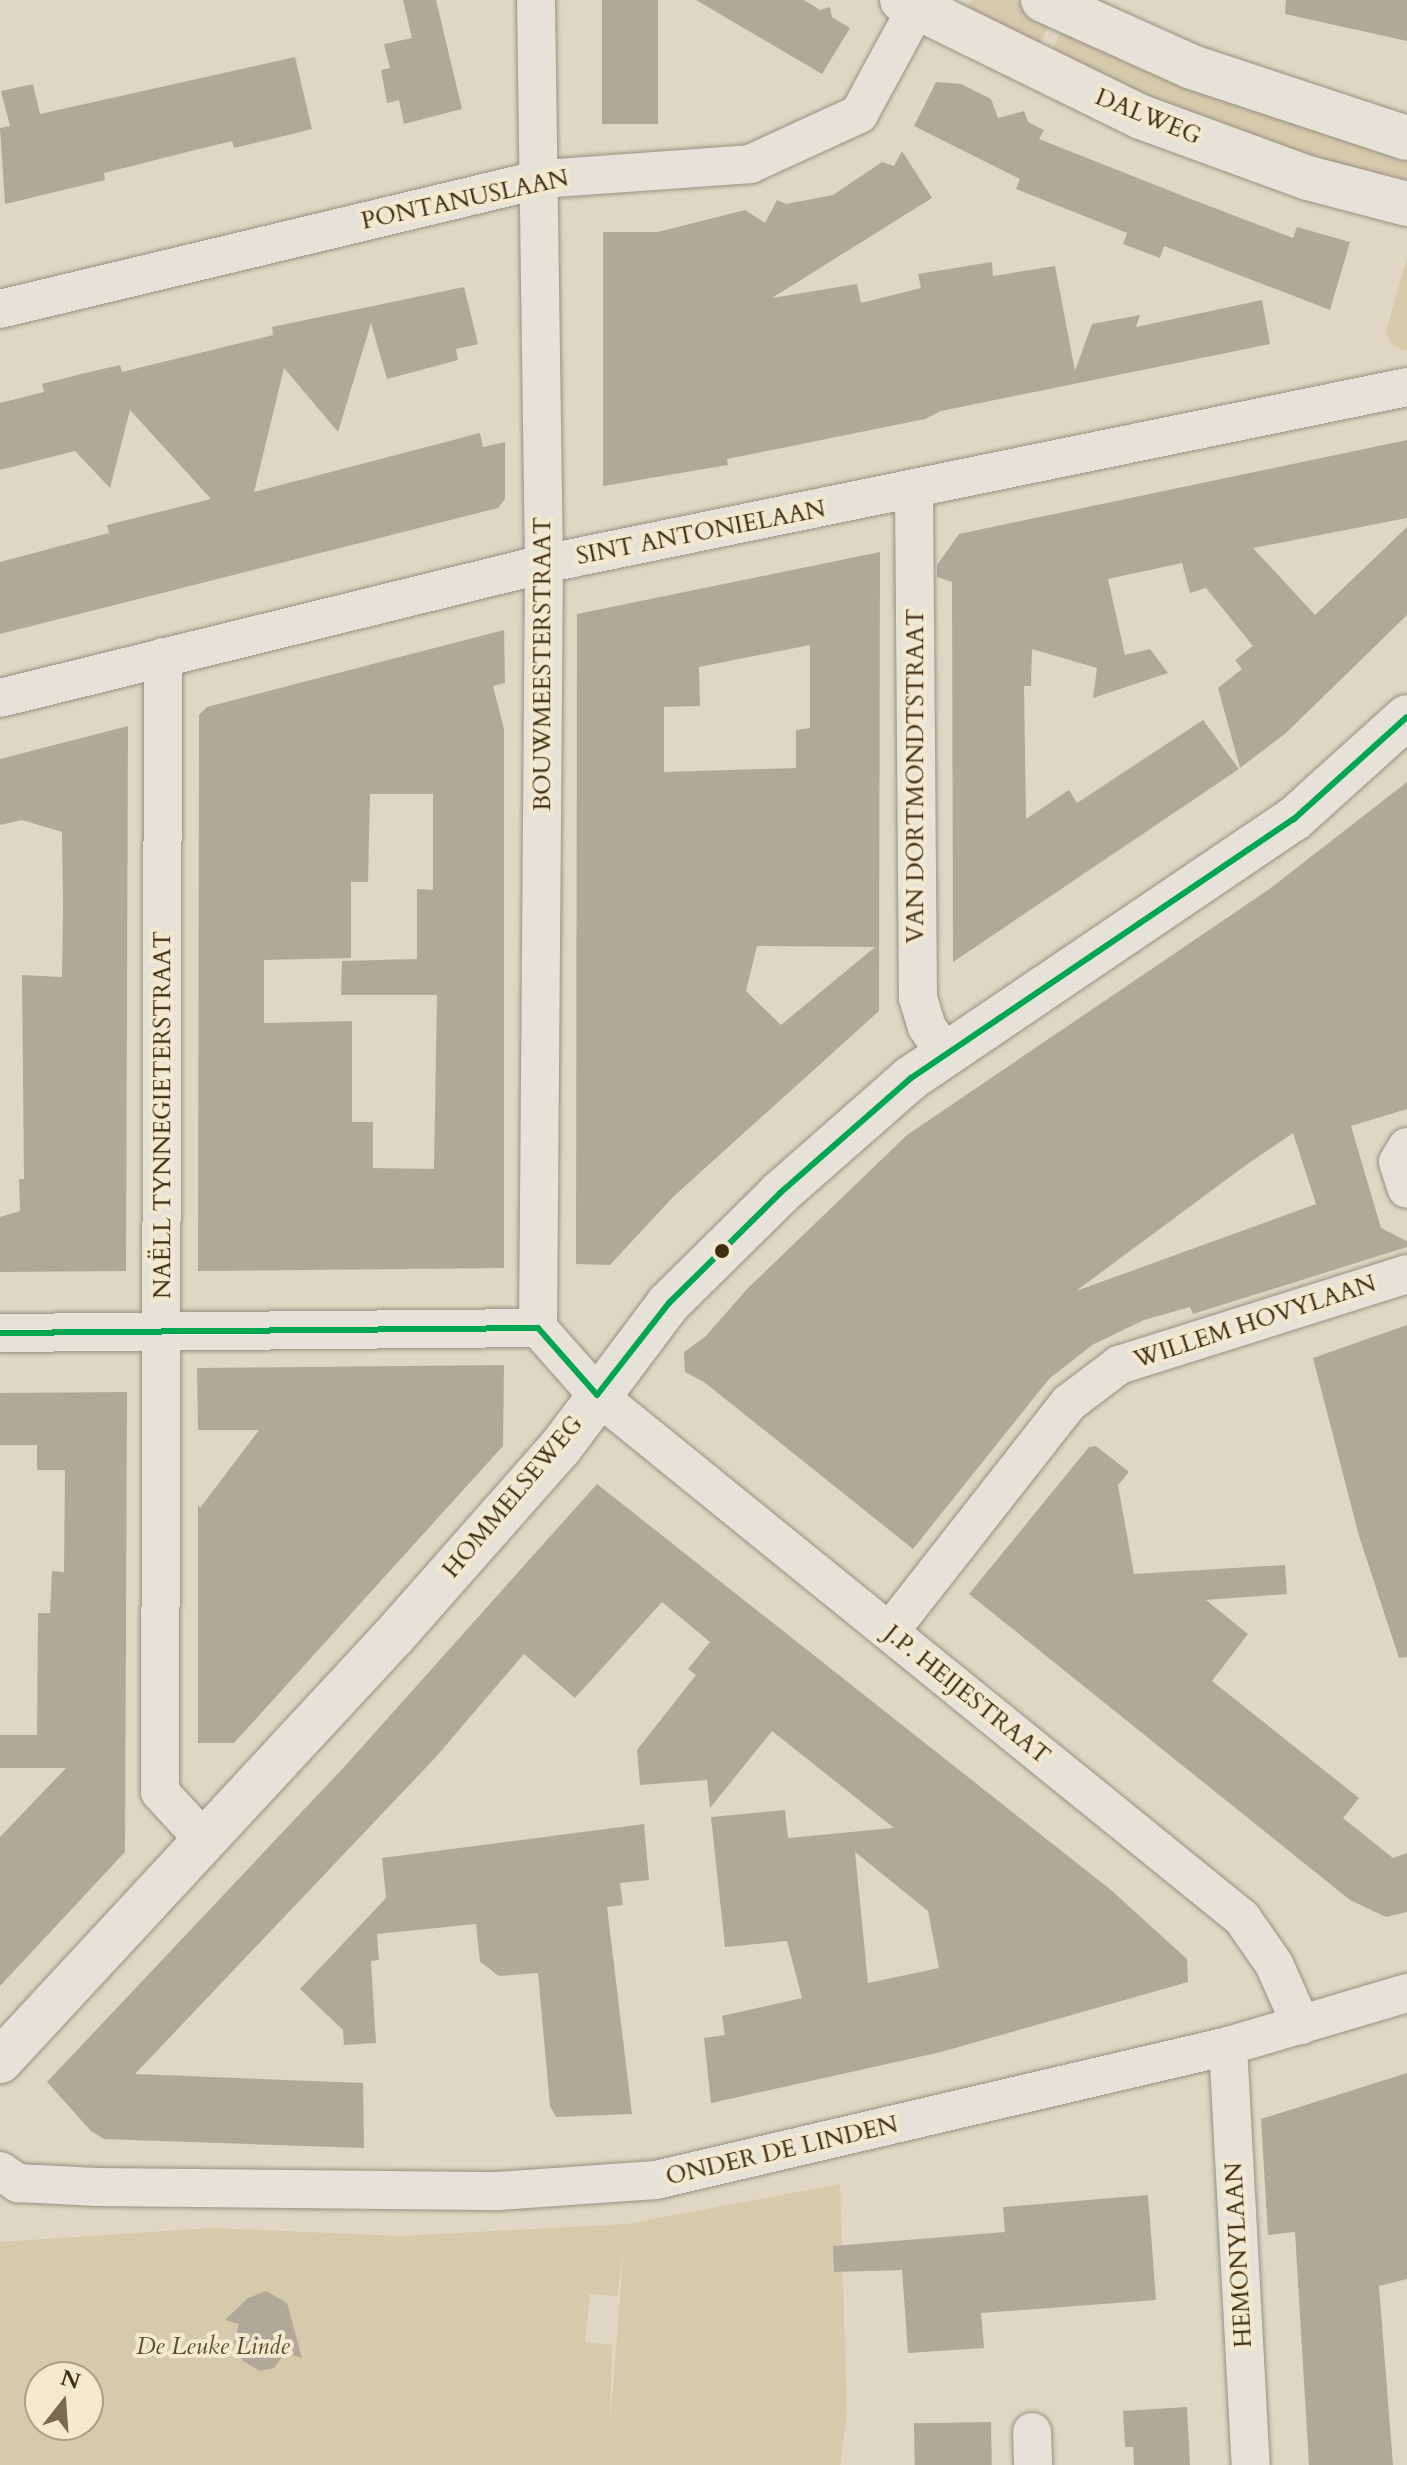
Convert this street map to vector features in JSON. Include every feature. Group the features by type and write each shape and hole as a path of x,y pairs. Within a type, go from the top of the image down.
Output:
{"street":[{"name":"BOUWMEESTERSTRAAT","path":"536,0 542,179 544,564 538,1328"},
{"path":"1043,0 1192,67 1407,138"},
{"name":"PONTANUSLAAN","path":"0,309 542,179 750,164 859,114 922,6"},
{"name":"DALWEG","path":"922,6 1141,117 1308,178 1407,204"},
{"name":"SINT ANTONIELAAN","path":"0,698 544,564 1407,387"},
{"name":"VAN DORTMONDTSTRAAT","path":"914,490 918,998 927,1027 946,1055"},
{"name":"NAËLL TYNNEGIETERSTRAAT","path":"163,657 160,1792 206,1842"},
{"name":"HOMMELSEWEG","path":"0,2061 206,1842 560,1448 669,1303 780,1193 911,1078 1294,819 1407,717"},
{"path":"1407,1147 1398,1162 1407,1189"},
{"name":"WILLEM HOVYLAAN","path":"890,1631 1069,1403 1119,1365 1407,1274"},
{"path":"0,1333 538,1328"},
{"name":"J.P. HEIJESTRAAT","path":"538,1328 597,1395 1242,1918 1274,1964 1301,2025"},
{"name":"ONDER DE LINDEN","path":"0,2171 18,2183 41,2186 498,2191 656,2180 1228,2046 1407,1993"},
{"name":"HEMONYLAAN","path":"1228,2046 1251,2465"}],"green space":[{"path":"973,0 1015,0 1052,19 1037,50 965,8"},
{"path":"1064,25 1407,150 1407,186 1195,119 1049,56"},
{"path":"1407,258 1407,350 1402,350 1391,343 1386,331"},
{"name":"De Leuke Linde","path":"840,2184 847,2413 840,2465 0,2465 0,2242 211,2228 399,2236 627,2224","holes":["624,2247 610,2425 612,2345 585,2342 590,2294 617,2296"]}],"building":[{"path":"403,0 436,0 462,109 404,124 399,100 387,103 381,70 390,68 384,44 412,38"},
{"path":"602,0 658,0 658,124 602,124"},
{"path":"696,0 804,0 820,10 830,7 832,17 850,28 822,74"},
{"path":"1286,0 1407,0 1407,41 1285,14"},
{"path":"295,57 312,129 234,148 232,141 195,150 104,173 105,180 5,204 0,128 10,126 1,91 33,84 40,114"},
{"path":"936,82 961,84 991,99 998,118 1024,111 1028,122 1044,130 1039,139 1183,196 1293,238 1297,227 1350,242 1330,310 1164,246 1160,258 1123,244 1127,233 1016,189 1020,179 914,126"},
{"path":"902,151 932,198 772,298 857,284 861,303 921,288 918,274 992,262 993,276 1055,266 1075,371 1092,324 1140,315 1136,327 1262,300 1270,344 941,411 925,419 727,459 728,465 603,486 603,232 658,232 745,210 765,223 777,200 786,204 833,195 882,162 894,166"},
{"path":"464,287 478,344 456,349 458,360 387,379 371,323 338,432 284,368 254,492 480,433 483,447 505,442 505,499 498,508 0,634 0,562 109,533 107,525 211,499 130,410 110,488 75,451 0,470 0,403 44,392 42,384 81,374 120,365 122,372 273,335 272,327"},
{"path":"1407,440 1407,518 1253,548 1315,615 1407,527 1407,615 1286,733 1240,768 1218,688 1242,669 1235,660 1253,646 1206,588 1190,593 1182,563 1108,579 1125,655 1150,649 1168,673 1093,698 1097,668 1032,649 1031,686 1024,686 1026,819 1069,790 1077,803 1203,720 1239,769 953,962 952,582 937,577 937,565 959,534"},
{"path":"880,552 879,1011 673,1197 610,1265 576,1264 577,614","holes":["810,645 810,728 796,730 796,768 664,772 664,707 700,706 699,667","757,946 875,947 781,1025 746,991"]},
{"path":"504,630 505,683 493,686 504,729 504,1268 198,1271 199,715 207,707","holes":["370,794 433,794 433,890 417,889 417,959 342,961 341,995 437,995 434,1169 373,1168 373,1122 352,1122 352,1021 264,1023 264,960 351,958 351,882 368,882"]},
{"path":"128,726 126,1271 0,1272 0,1217 20,1211 19,1179 24,1179 22,975 62,977 63,907 62,832 22,820 0,825 0,759"},
{"path":"1407,782 1407,1109 1351,1126 1381,1228 1407,1241 1407,1247 1193,1314 1190,1307 1144,1320 1092,1345 1049,1379 913,1549 704,1382 685,1372 684,1352 705,1337 747,1289 907,1135 1268,890","holes":["1293,1133 1316,1204 1076,1291"]},
{"path":"1407,1325 1407,1657 1399,1658 1359,1536 1313,1358"},
{"path":"504,1365 503,1446 234,1743 198,1743 198,1504 200,1508 259,1430 198,1430 197,1368"},
{"path":"127,1392 125,1852 0,1986 0,1837 66,1768 0,1768 0,1735 37,1735 38,1613 50,1613 52,1571 64,1572 65,1470 37,1470 37,1445 0,1445 0,1393"},
{"path":"1096,1446 1129,1472 1118,1485 1134,1574 1285,1565 1287,1594 1206,1600 1248,1634 1212,1681 1359,1798 1343,1818 1393,1858 1407,1853 1407,1912 1386,1917 1350,1900 969,1594 1089,1447"},
{"path":"597,1484 1111,1890 1187,1959 1188,1982 941,2052 711,2103 704,2038 725,2035 722,2016 802,1998 787,1941 725,1947 711,1817 785,1810 788,1838 894,1828 772,1731 710,1808 707,1780 640,1785 637,1750 696,1675 688,1669 710,1642 662,1602 575,1698 524,1654 435,1758 135,2074 363,2083 364,2148 104,2139 91,2131 47,2082 345,1766","holes":["855,1852 928,1911 939,1968 868,1983"]},
{"path":"644,1824 649,1880 620,1883 623,1905 607,1907 632,2114 556,2117 550,2106 538,1973 499,1976 480,1962 476,1924 377,1934 379,1960 371,1961 376,2043 344,2045 343,2030 300,1989 386,1898 382,1858"},
{"path":"1407,2073 1407,2279 1379,2286 1393,2465 1309,2465 1295,2232 1268,2235 1261,2119"},
{"path":"1148,2195 1156,2300 981,2313 984,2348 908,2353 902,2270 834,2272 833,2246 1005,2232 1003,2207"},
{"path":"266,2291 287,2303 302,2358 285,2353 274,2368 260,2371 243,2361 234,2343 239,2324 225,2320 248,2298"},
{"path":"1187,2407 1190,2465 1134,2465 1133,2447 1125,2447 1123,2411"},
{"path":"991,2422 992,2465 915,2465 914,2423"}],"transit line":[{"path":"597,1395 669,1303 780,1193 911,1078 1294,819 1407,717"},
{"path":"0,1333 538,1328 597,1395"}]}
